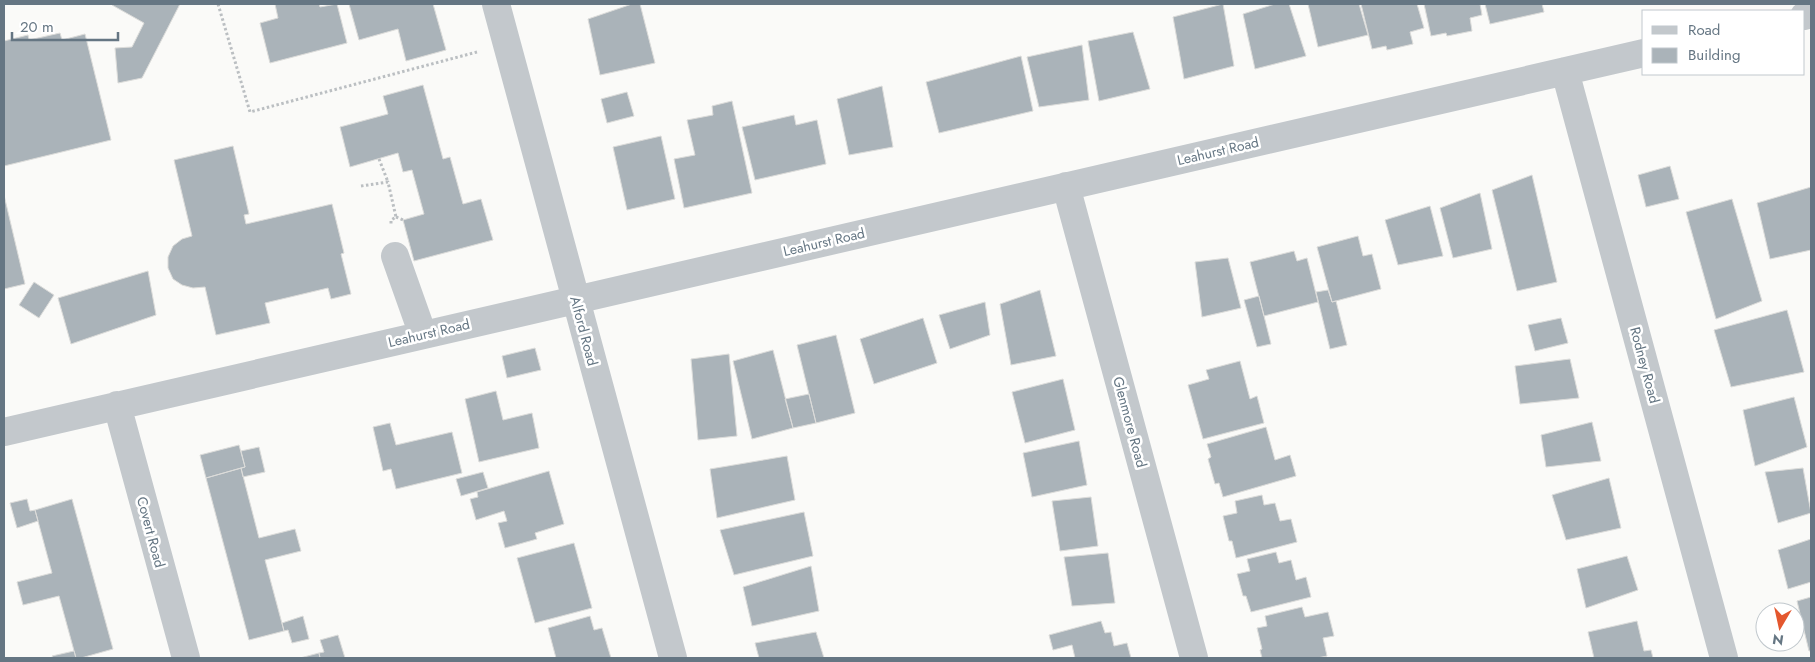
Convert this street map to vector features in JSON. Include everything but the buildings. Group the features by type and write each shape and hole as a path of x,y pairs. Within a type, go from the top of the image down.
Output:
{"street":[{"name":"Alford Road","path":"496,4 673,658"},
{"name":"Leahurst Road","path":"4,432 1642,53"},
{"name":"Rodney Road","path":"1565,71 1724,658"},
{"name":"Glenmore Road","path":"1066,186 1194,658"},
{"path":"395,256 423,335"},
{"name":"Covert Road","path":"117,406 186,658"}],"path":[{"path":"218,4 250,112 507,44"},
{"path":"379,159 388,182 396,218"},
{"path":"361,186 388,182"},
{"path":"395,256 391,220 396,218 403,220"}]}
